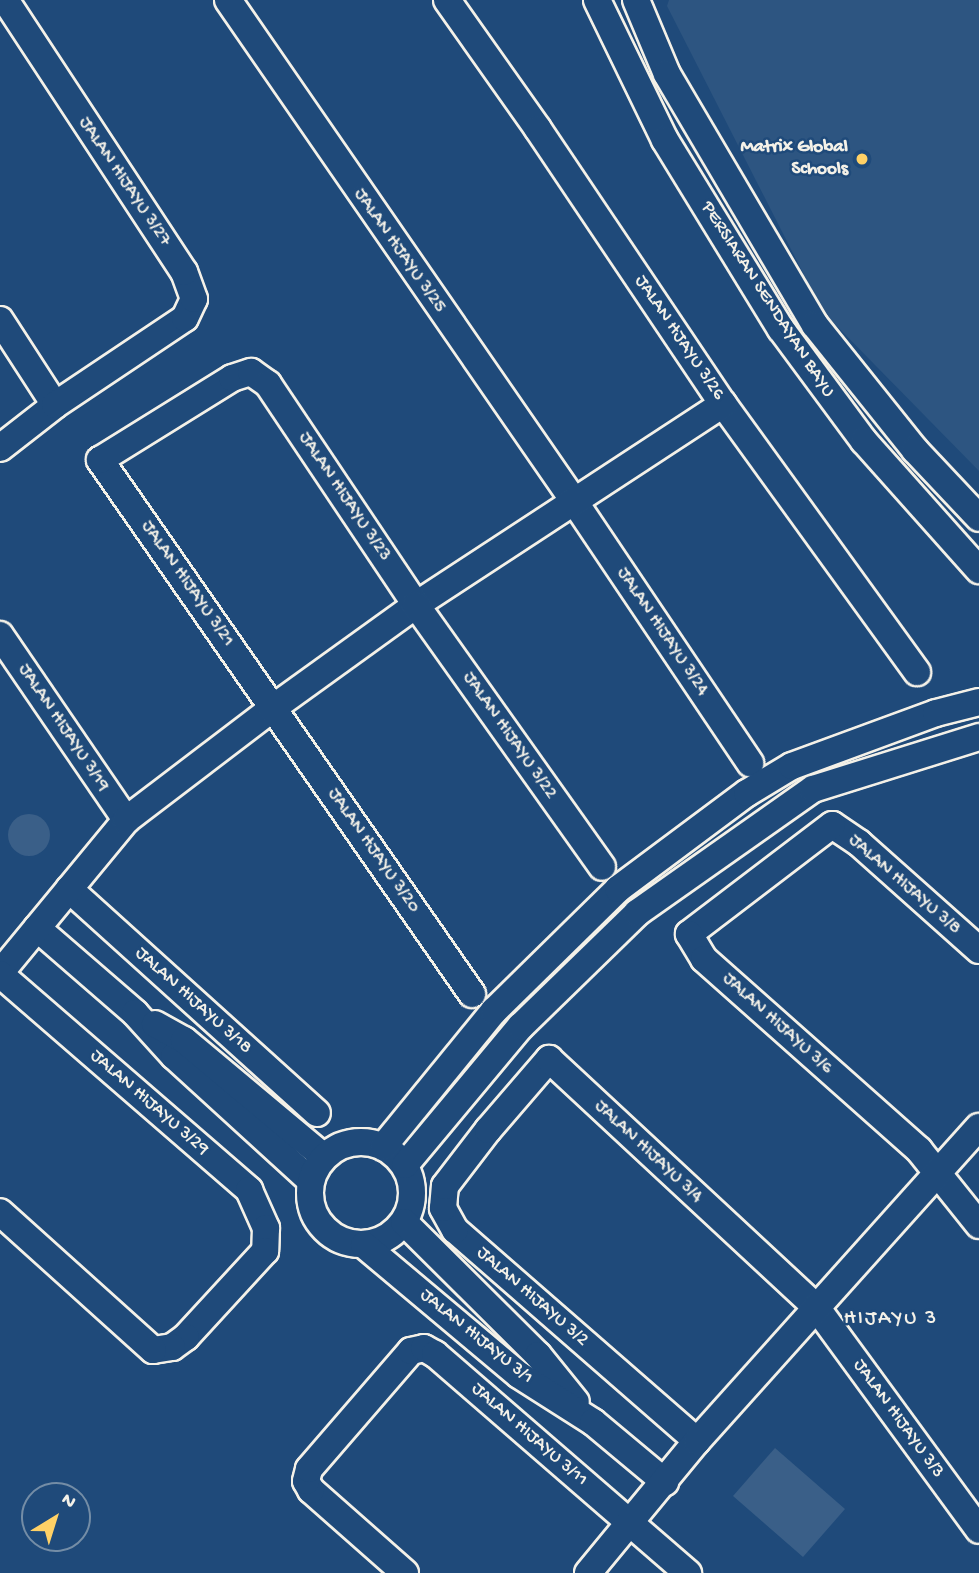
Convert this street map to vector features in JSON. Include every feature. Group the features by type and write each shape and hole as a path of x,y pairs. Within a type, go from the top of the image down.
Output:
{"street":[{"name":"JALAN HIJAYU 3/27","path":"0,448 55,405 185,318 194,299 184,272 5,0"},
{"name":"JALAN HJAYU 3/25","path":"228,0 574,501"},
{"name":"JALAN HJAYU 3/26","path":"447,0 723,404 917,672"},
{"name":"PERSIARAN SENDAYAN BAYU","path":"597,0 665,140 781,329 864,441 979,570"},
{"name":"PERSIARAN SENDAYAN BAYU","path":"636,0 667,74 815,325 907,440 979,518"},
{"path":"0,320 55,405"},
{"name":"JALAN HIJAYU 3/21","path":"271,388 251,372 232,378 100,460 273,708"},
{"name":"JALAN HIJAYU 3/23","path":"271,388 416,605"},
{"path":"0,973 126,820 273,708 416,605 723,404"},
{"name":"JALAN HIJAYU 3/24","path":"574,501 750,763"},
{"name":"JALAN HIJAYU 3/22","path":"416,605 602,867"},
{"name":"JALAN HIJAYU 3/19","path":"0,635 126,820"},
{"path":"383,1147 494,1011 618,889 747,793 792,766 936,713 979,702"},
{"name":"JALAN HJAYU 3/20","path":"273,708 472,994"},
{"path":"405,1165 521,1026 637,913 813,789 979,737"},
{"name":"JALAN HIJAYU 3/8","path":"761,878 832,825 859,843 979,950"},
{"name":"JALAN HIJAYU 3/6","path":"761,878 688,934 704,959 939,1171"},
{"name":"JALAN HIJAYU 3/18","path":"69,889 317,1113"},
{"path":"37,928 135,1013 174,1056 311,1181"},
{"name":"JALAN HIJAYU 3/29","path":"0,973 249,1190 266,1228 265,1251 186,1337 172,1347 153,1350 0,1212"},
{"path":"135,1013 184,1040 324,1157"},
{"name":"JALAN HIJAYU 3/4","path":"488,1130 549,1059 817,1307"},
{"path":"589,1573 632,1524 697,1441 979,1127"},
{"name":"JALAN HIJAYU 3/2","path":"488,1130 445,1186 443,1208 455,1230 697,1441"},
{"path":"351,1143 383,1147 405,1165 413,1192 411,1208 404,1222 380,1242 364,1245 340,1240 321,1226 313,1212 311,1181 324,1157 351,1143"},
{"path":"939,1171 979,1225"},
{"name":"JALAN HIJAYU 3/1","path":"404,1222 538,1354 593,1422"},
{"name":"JALAN HIJAYU 3/1","path":"364,1245 519,1375 593,1422 665,1482"},
{"name":"JALAN HIJAYU 3/3","path":"817,1307 979,1530"},
{"name":"JALAN HIJAYU 3/11","path":"405,1573 311,1490 306,1481 309,1469 411,1351 424,1348 435,1354 688,1573"}],"shaded area":[{"name":"Matrix Global Schools","path":"669,0 979,0 979,471 823,312 667,6"},
{"path":"29,814 44,820 50,835 44,850 29,856 14,850 8,835 14,820"},
{"path":"775,1448 845,1509 803,1557 733,1496"}],"place":[{"name":"Matrix Global Schools","path":"862,159"}],"district":[{"name":"HIJAYU 3","path":"891,1320"}]}
